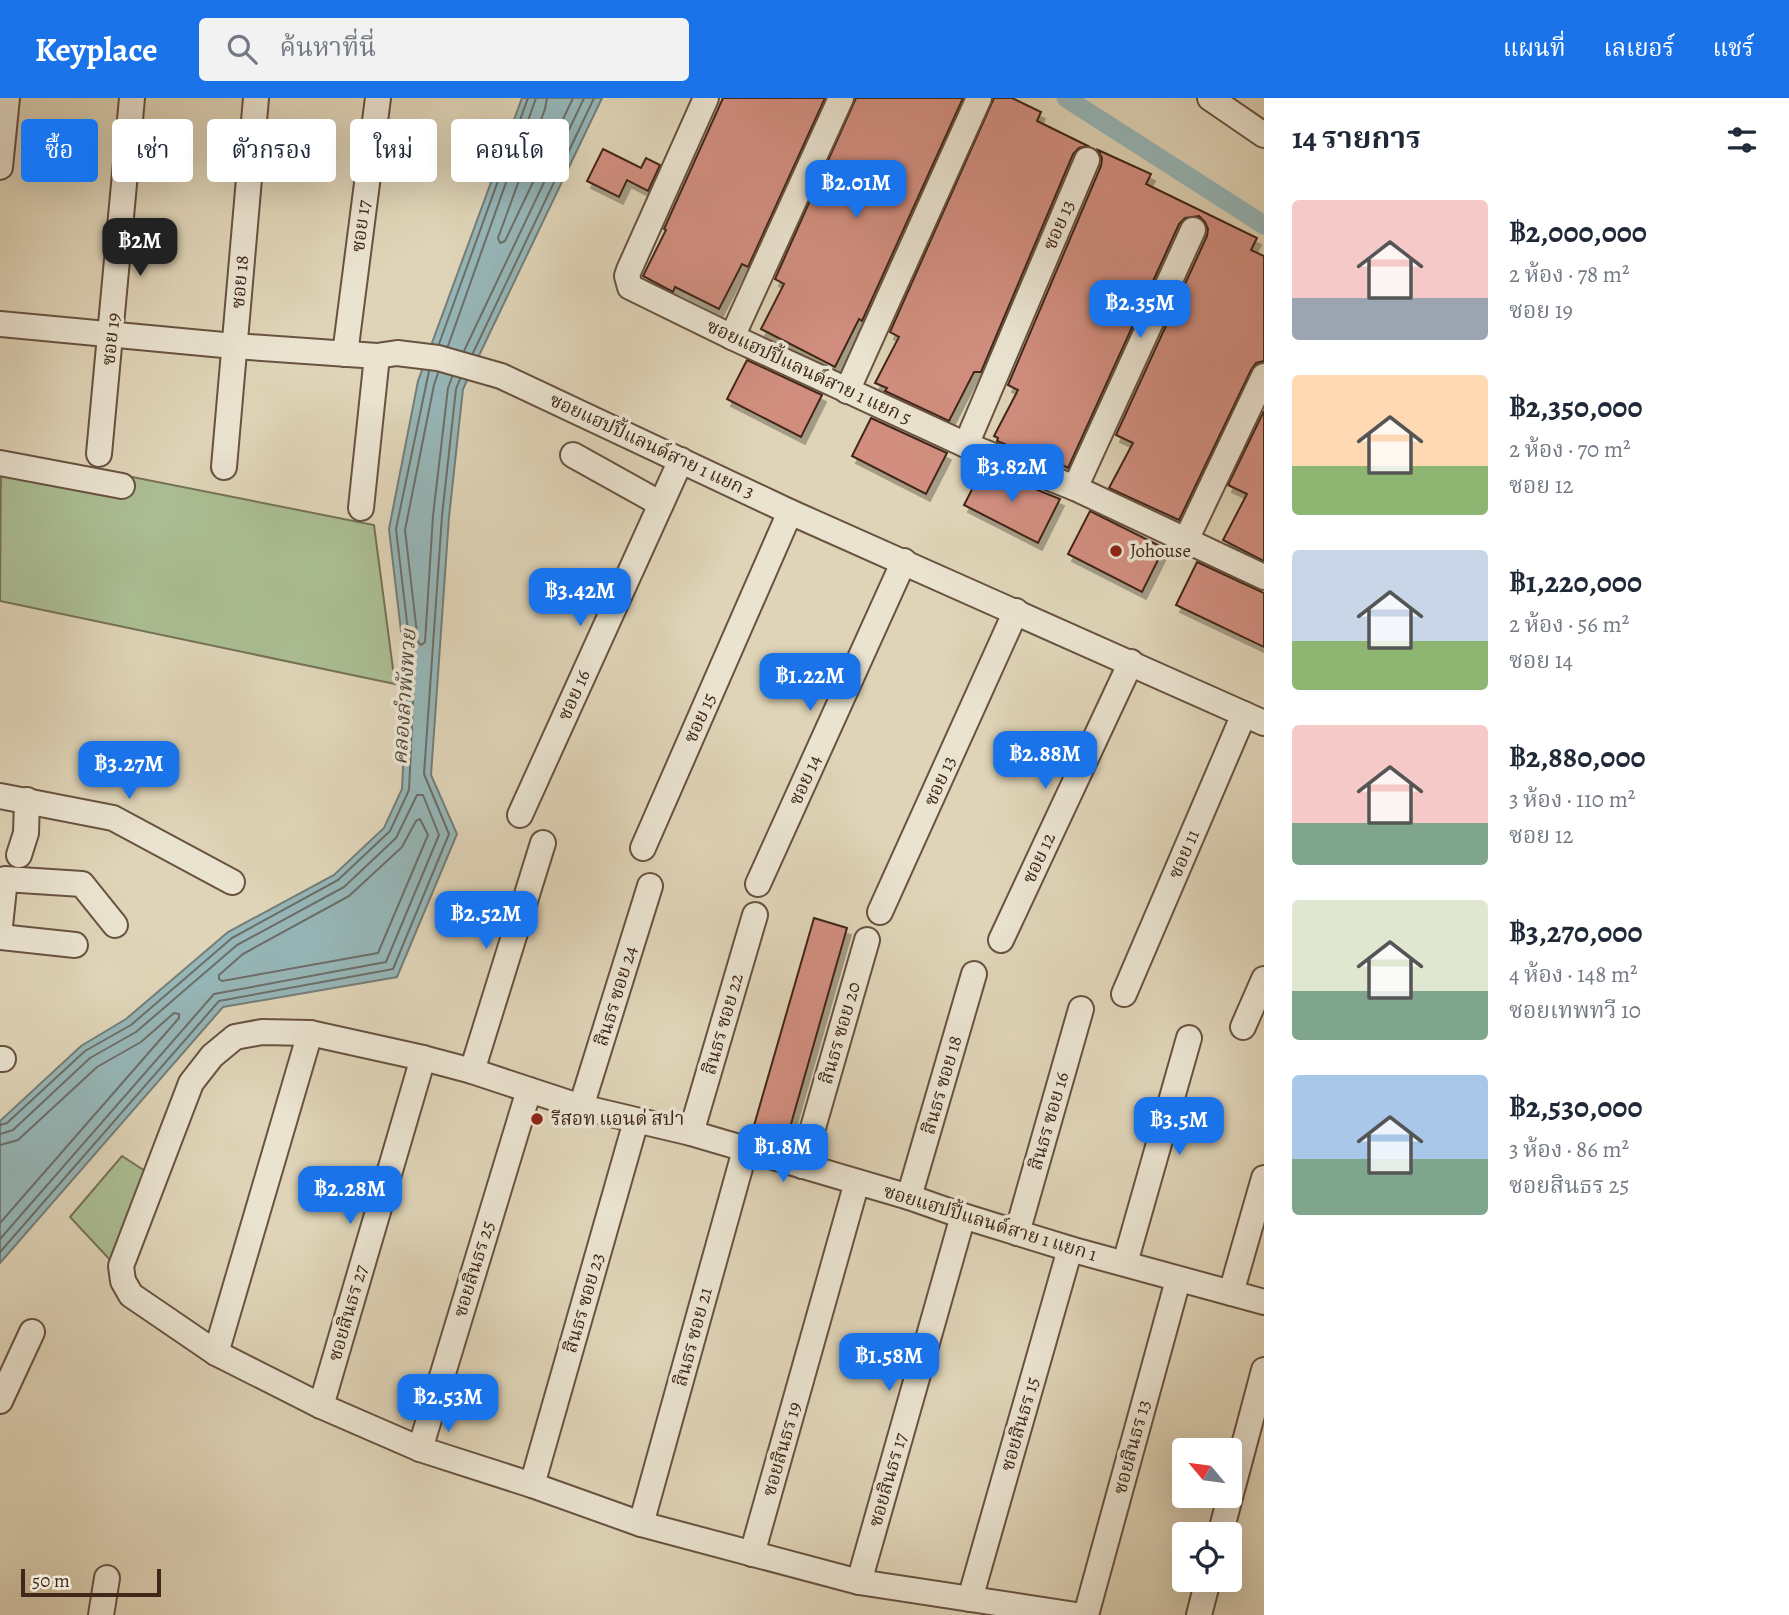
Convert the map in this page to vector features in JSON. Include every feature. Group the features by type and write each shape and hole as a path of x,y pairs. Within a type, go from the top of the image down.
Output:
{"street":[{"path":"0,167 7,98"},
{"name":"ซอย 19","path":"99,454 132,98"},
{"name":"ซอย 18","path":"224,467 256,98"},
{"name":"ซอย 17","path":"345,354 378,98"},
{"name":"ซอยแฮปปี้แลนด์สาย 1 แยก 5","path":"706,98 629,270 629,287 847,391 966,445 1075,488 1264,577"},
{"path":"732,337 841,98"},
{"path":"847,391 979,98"},
{"path":"1210,98 1264,135"},
{"name":"ซอย 13","path":"966,445 1087,160"},
{"path":"1075,488 1193,230"},
{"name":"ซอยแฮปปี้แลนด์สาย 1 แยก 3","path":"0,324 234,346 438,358 501,376 790,512 1254,719"},
{"path":"361,508 387,354"},
{"path":"1186,540 1264,376"},
{"path":"573,456 661,504"},
{"name":"ซอย 16","path":"520,816 681,460"},
{"path":"0,463 122,486"},
{"name":"ซอย 15","path":"643,848 790,512"},
{"name":"ซอย 14","path":"758,884 904,561"},
{"name":"ซอย 13","path":"880,912 1016,611"},
{"name":"ซอย 12","path":"1001,940 1131,662"},
{"name":"ซอย 11","path":"1124,994 1254,719"},
{"path":"0,796 113,818 232,882"},
{"path":"19,855 26,833 27,800"},
{"path":"472,1071 543,843"},
{"path":"0,926 5,879 82,884 115,925"},
{"name":"สินธร ซอย 24","path":"581,1107 650,886"},
{"name":"สินธร ซอย 22","path":"691,1133 755,915"},
{"path":"0,937 75,945"},
{"name":"สินธร ซอย 20","path":"802,1166 867,940"},
{"name":"สินธร ซอย 18","path":"909,1197 974,974"},
{"path":"1243,1027 1264,979"},
{"name":"สินธร ซอย 16","path":"1017,1233 1081,1009"},
{"name":"ซอยแฮปปี้แลนด์สาย 1 แยก 1","path":"1076,1615 859,1582 641,1524 420,1449 321,1406 216,1353 131,1295 123,1281 121,1266 191,1083 212,1056 235,1037 262,1032 310,1033 472,1071 581,1107 691,1133 909,1197 1070,1249 1264,1302"},
{"path":"216,1353 310,1033"},
{"path":"1125,1264 1189,1038"},
{"name":"ซอยสินธร 27","path":"321,1406 423,1058"},
{"name":"ซอยสินธร 25","path":"420,1449 529,1090"},
{"name":"สินธร ซอย 23","path":"532,1485 636,1121"},
{"name":"สินธร ซอย 21","path":"641,1524 745,1150"},
{"path":"1231,1293 1264,1178"},
{"name":"ซอยสินธร 19","path":"752,1554 857,1182"},
{"name":"ซอยสินธร 17","path":"859,1582 963,1216"},
{"name":"ซอยสินธร 15","path":"970,1600 1070,1249"},
{"name":"ซอยสินธร 13","path":"1086,1615 1178,1280"},
{"path":"0,1401 32,1332"},
{"path":"1223,1522 1264,1370"},
{"path":"101,1615 107,1578"},
{"path":"1199,1615 1205,1592"}],"green space":[{"path":"1,451 374,525 395,684 0,601"},
{"path":"122,1156 148,1173 111,1261 70,1217"}],"water":[{"path":"522,98 602,98 569,167 569,119 514,119"},
{"path":"491,182 562,182 463,389 449,517 431,775 457,834 397,977 223,1007 0,1263 0,1121 81,1046 126,1019 228,932 334,875 384,828 402,789 407,682 389,529 418,381"}],"building":[{"path":"723,98 825,98 748,267 742,264 719,309 675,287 673,292 643,276 666,230 664,229"},
{"path":"856,98 963,98 862,321 859,319 835,367 761,329 784,284 775,279"},
{"path":"994,98 1012,98 1041,112 1037,121 1088,146 1079,148 1073,154 981,372 974,372 949,421 885,391 887,388 875,383 899,337 890,332"},
{"path":"603,149 641,168 646,158 660,165 648,191 627,180 619,197 587,181"},
{"path":"1098,150 1151,174 1146,184 1257,238 1251,250 1264,256 1264,361 1256,363 1251,370 1179,520 1109,488 1133,443 1116,435 1207,236 1208,229 1199,216 1185,218 1179,224 1068,468 1023,446 1020,450 997,441 998,438 994,436 1018,390 1008,385 1101,166 1102,158"},
{"path":"747,360 822,395 801,437 727,399"},
{"path":"1264,411 1264,561 1223,540 1247,494 1228,485"},
{"path":"871,418 947,453 926,494 852,456"},
{"path":"983,468 1060,499 1038,543 964,505"},
{"name":"Johouse","path":"1090,511 1164,548 1142,592 1068,554"},
{"path":"1197,562 1264,593 1264,647 1176,605"},
{"path":"814,918 847,928 787,1138 753,1129"}],"waterway":[{"path":"1066,98 1264,225"}],"place":[{"name":"Johouse","path":"1116,551"},
{"name":"รีสอท แอนด่ สปา","path":"537,1119"}],"water label":[{"name":"คลองลำพังพวย","path":"404,697"}]}
